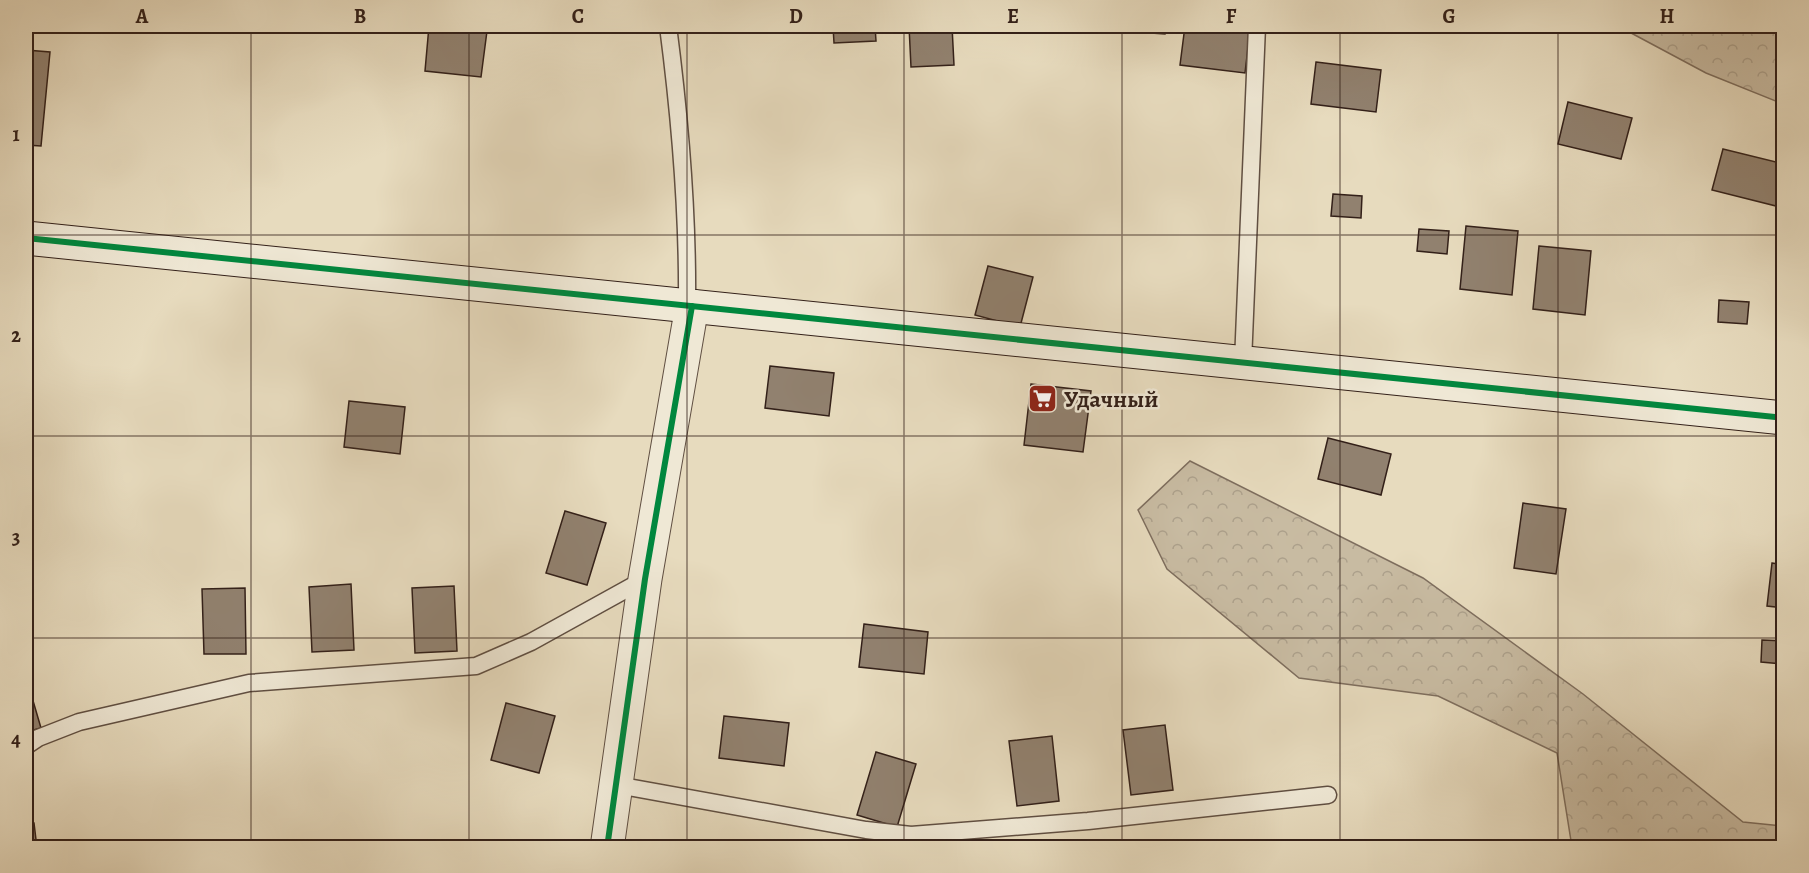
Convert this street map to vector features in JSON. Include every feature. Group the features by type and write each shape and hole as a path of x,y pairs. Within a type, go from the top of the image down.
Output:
{"street":[{"path":"26,238 1784,417"},
{"path":"607,848 645,579 690,306"}],"lane":[{"path":"668,26 677,94 690,306"},
{"path":"1243,362 1257,26"},
{"path":"26,746 38,738 79,722 249,683 476,666 531,642 645,579"},
{"path":"617,785 866,831 911,835 1088,821 1328,795"}],"green space":[{"path":"1618,26 1783,26 1783,104 1706,73"},
{"path":"1190,461 1423,578 1583,694 1743,822 1783,826 1783,847 1572,847 1557,753 1438,696 1299,678 1167,569 1138,510"}],"building":[{"path":"429,26 487,31 481,77 425,71"},
{"path":"833,26 875,26 876,41 834,43"},
{"path":"909,26 952,26 954,65 911,67"},
{"path":"1136,26 1166,26 1165,34 1136,32"},
{"path":"1185,26 1250,30 1245,73 1180,65"},
{"path":"26,50 50,52 41,146 26,145"},
{"path":"1316,62 1381,70 1376,112 1311,104"},
{"path":"1568,102 1632,118 1621,159 1558,144"},
{"path":"1723,149 1784,164 1784,175 1776,206 1712,190"},
{"path":"1333,194 1362,196 1361,218 1331,216"},
{"path":"1466,226 1518,231 1512,295 1460,289"},
{"path":"1419,229 1449,231 1447,254 1417,251"},
{"path":"1539,246 1591,251 1585,315 1533,309"},
{"path":"988,266 1033,277 1020,327 975,315"},
{"path":"1719,300 1749,302 1747,324 1718,322"},
{"path":"770,366 834,373 829,416 765,408"},
{"path":"1031,384 1091,391 1083,452 1024,445"},
{"path":"349,401 405,407 400,454 344,447"},
{"path":"1328,438 1391,454 1381,495 1318,479"},
{"path":"1523,503 1566,509 1556,574 1514,568"},
{"path":"565,511 606,523 587,585 546,573"},
{"path":"1772,563 1784,565 1784,608 1767,606"},
{"path":"351,584 354,650 312,652 309,587"},
{"path":"454,586 457,651 415,653 412,588"},
{"path":"245,588 246,654 204,654 202,589"},
{"path":"864,624 928,632 924,674 859,667"},
{"path":"1762,640 1784,641 1784,664 1761,662"},
{"path":"29,687 41,728 26,732 26,688"},
{"path":"506,703 555,716 539,773 491,760"},
{"path":"724,716 789,723 784,766 719,758"},
{"path":"1165,725 1173,790 1131,795 1123,730"},
{"path":"1052,736 1059,801 1017,806 1009,741"},
{"path":"876,752 916,764 897,827 857,815"},
{"path":"34,823 37,848 26,848 26,824"}],"cycle path":[{"path":"26,238 1784,418"},
{"path":"607,848 645,579 692,306"}],"place":[{"name":"Удачный","path":"1043,399"}]}
